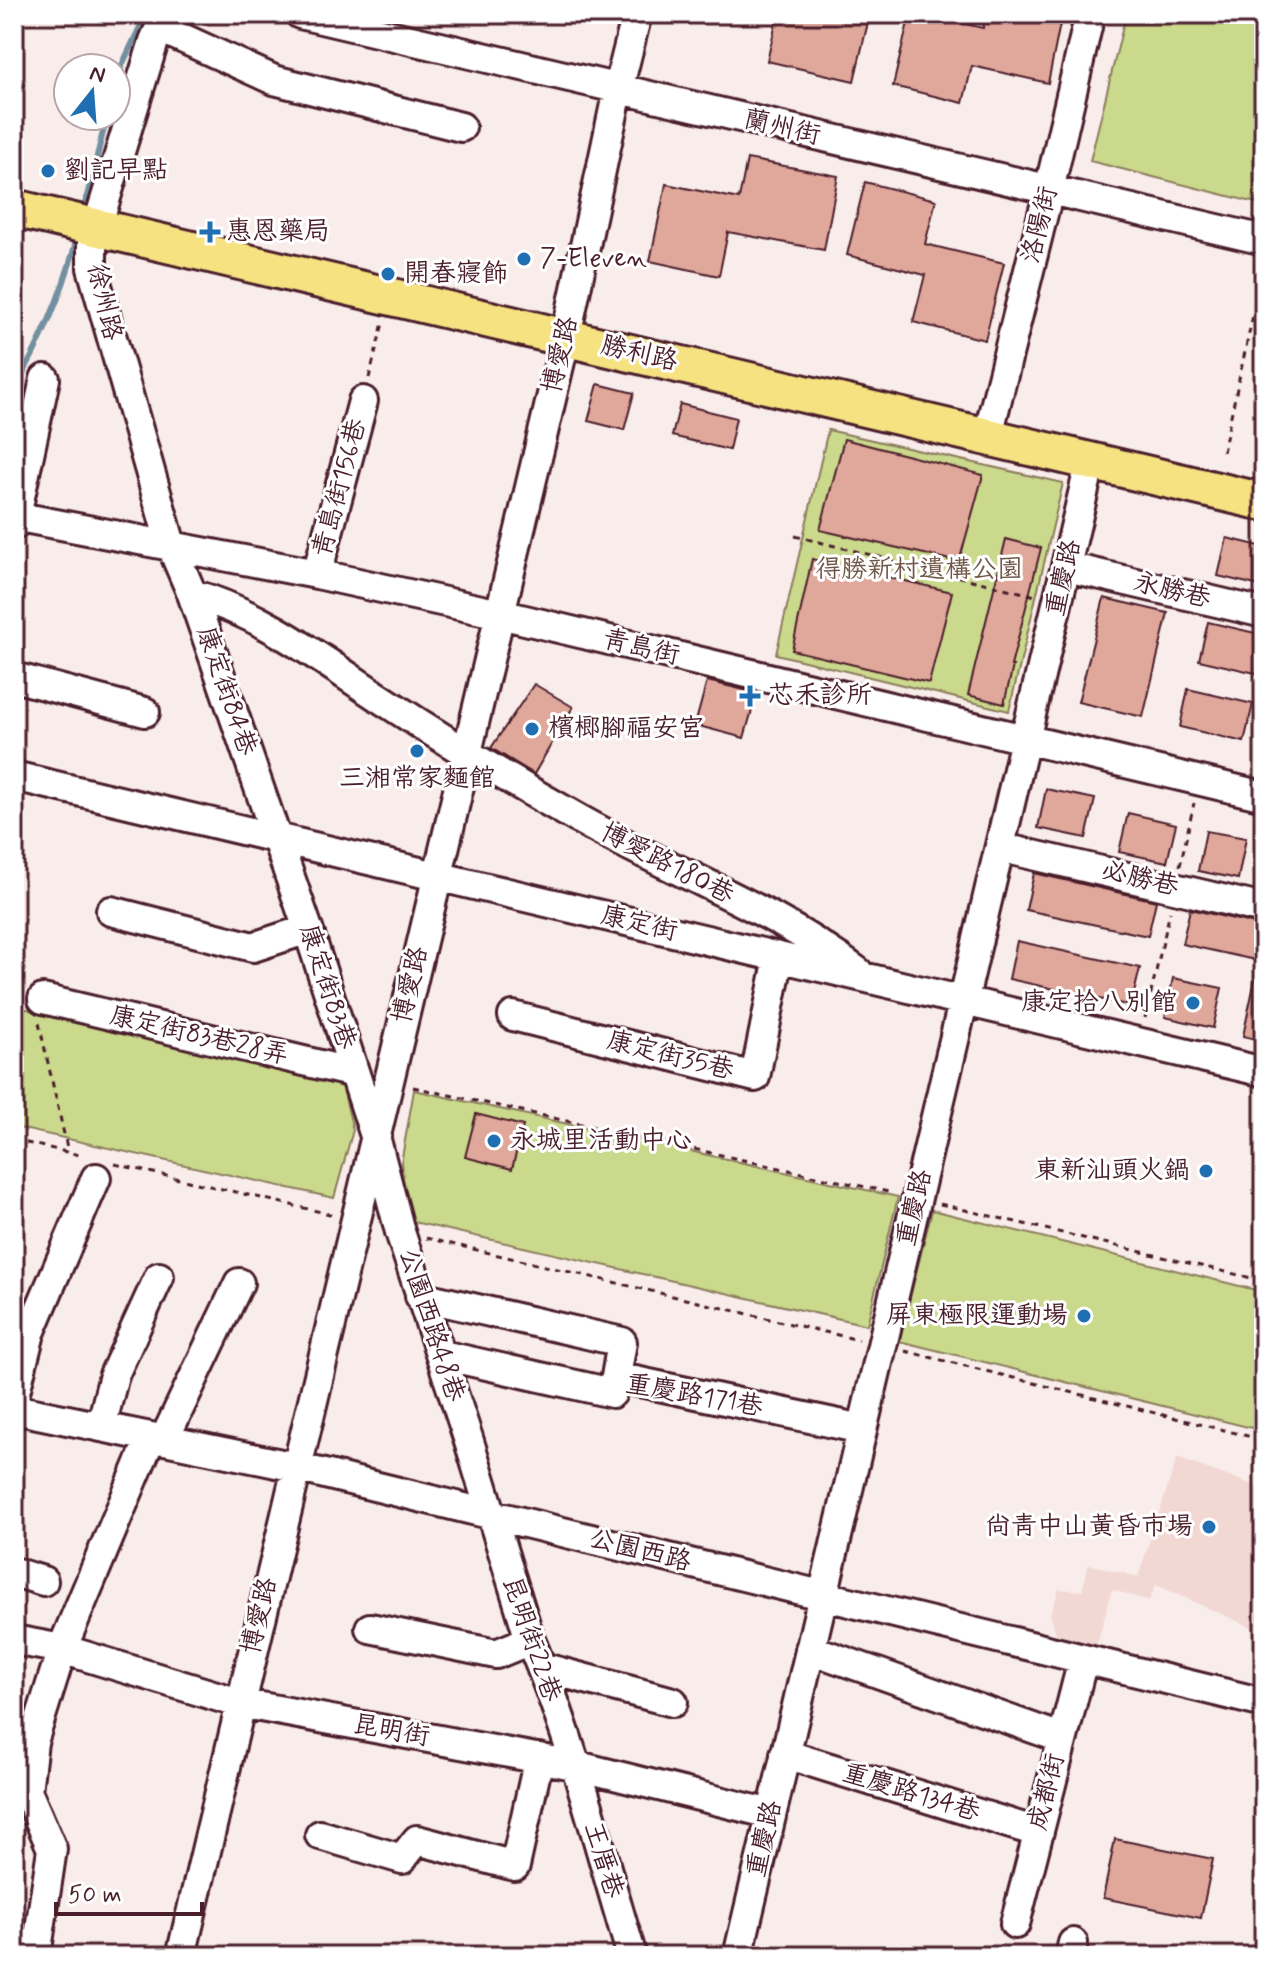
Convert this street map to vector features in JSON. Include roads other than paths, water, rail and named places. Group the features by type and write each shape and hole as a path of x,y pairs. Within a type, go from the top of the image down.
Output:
{"main road":[{"name":"勝利路","path":"14,208 1264,502"}],"street":[{"name":"蘭州街","path":"300,14 1264,240"},
{"name":"博愛路","path":"181,1956 566,336 637,14"},
{"name":"洛陽街","path":"988,435 1090,14"},
{"path":"163,21 274,80 461,127"},
{"name":"徐州路","path":"163,21 87,224 92,243 92,268 171,545"},
{"path":"15,519 45,379"},
{"name":"青島街156巷","path":"317,574 363,401"},
{"name":"重慶路","path":"738,1956 1091,460"},
{"name":"青島街","path":"15,519 171,545 500,614 1264,796"},
{"name":"康定街84巷","path":"171,545 192,594 277,838"},
{"name":"永勝巷","path":"1080,570 1264,613"},
{"name":"博愛路180巷","path":"192,594 260,620 466,754 574,817 825,947 865,977"},
{"path":"14,677 145,712"},
{"name":"康定街","path":"14,776 1264,1072"},
{"name":"康定街83巷","path":"277,838 375,1136"},
{"name":"必勝巷","path":"1016,851 1264,909"},
{"path":"111,911 253,947 308,929"},
{"name":"康定街35巷","path":"513,1016 755,1077 779,957"},
{"name":"康定街83巷28弄","path":"39,1005 354,1073"},
{"name":"公園西路48巷","path":"375,1136 400,1232 442,1355 490,1513"},
{"path":"14,1396 30,1333 98,1166"},
{"path":"101,1427 114,1375 159,1277"},
{"path":"36,1956 52,1849 27,1791 33,1742 62,1649 158,1438 239,1283"},
{"path":"420,1296 622,1342 616,1377"},
{"name":"重慶路171巷","path":"442,1355 612,1393 616,1377 862,1429"},
{"name":"公園西路","path":"14,1409 296,1467 1264,1703"},
{"name":"昆明街22巷","path":"490,1513 574,1765"},
{"path":"14,1572 43,1581"},
{"path":"370,1628 496,1654 530,1640"},
{"name":"昆明街","path":"14,1640 62,1649 239,1703 574,1765 771,1814"},
{"path":"810,1649 1061,1738"},
{"name":"成都街","path":"1015,1924 1083,1660"},
{"path":"541,1667 673,1702"},
{"name":"重慶路134巷","path":"785,1754 1037,1832"},
{"path":"320,1835 402,1859 417,1840 515,1866 539,1758"},
{"name":"王厝巷","path":"574,1765 632,1956"}],"waterway":[{"path":"128,52 146,14"},
{"path":"83,212 103,132"},
{"path":"14,389 52,314 78,234"}],"place":[{"name":"劉記早點","path":"48,171"},
{"name":"惠恩藥局","path":"210,232"},
{"name":"7-Eleven","path":"524,259"},
{"name":"開春寢飾","path":"388,274"},
{"name":"芯禾診所","path":"750,696"},
{"name":"檳榔腳福安宮","path":"532,729"},
{"name":"三湘常家麵館","path":"417,751"},
{"name":"康定拾八別館","path":"1193,1003"},
{"name":"永城里活動中心","path":"494,1141"},
{"name":"東新汕頭火鍋","path":"1206,1171"},
{"name":"屏東極限運動場","path":"1084,1316"},
{"name":"尚青中山黃昏市場","path":"1209,1527"}],"park label":[{"name":"得勝新村遺構公園","path":"919,570"}]}
